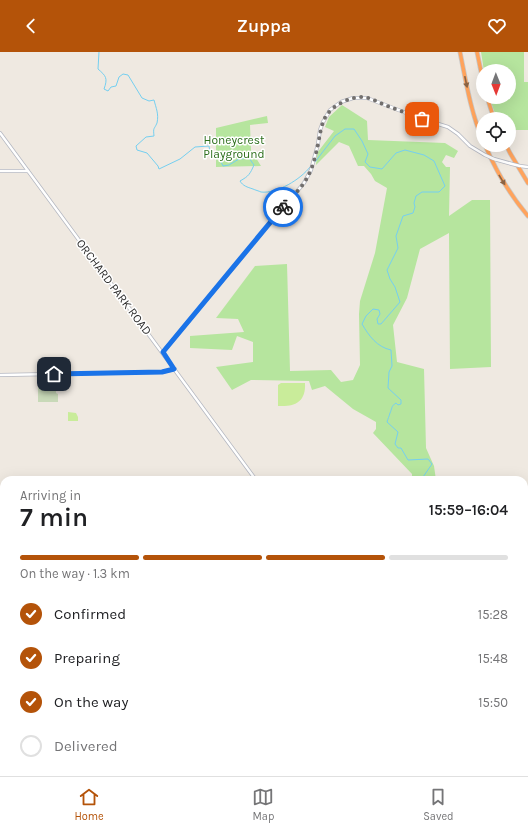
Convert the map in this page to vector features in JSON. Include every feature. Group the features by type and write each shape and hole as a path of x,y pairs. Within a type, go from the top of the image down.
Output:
{"highway":[{"path":"460,52 476,123"},
{"path":"477,52 479,64"},
{"path":"487,152 496,170 528,216"},
{"path":"510,152 528,183"}],"street":[{"path":"163,352 304,183 311,170 323,122 330,110 345,100 353,98 367,98 422,119 448,127 458,134 470,146 485,155 494,159 528,167"},
{"name":"ORCHARD PARK ROAD","path":"0,132 253,476"},
{"path":"0,171 28,171"},
{"path":"0,375 162,372 174,369"}],"green space":[{"path":"481,52 524,52 524,82 528,82 528,130 516,130 516,112 494,112 492,104 516,104 516,64 483,64"},
{"path":"342,105 367,121 368,140 445,143 458,151 454,158 446,155 442,162 446,167 450,167 449,216 472,200 490,200 491,367 450,369 449,233 420,249 407,298 393,325 397,362 424,369 426,448 434,466 435,476 412,476 412,474 373,433 376,429 376,422 353,409 325,386 312,390 309,381 251,380 232,390 216,367 253,362 253,342 237,336 232,350 190,348 190,336 244,332 238,319 216,318 255,266 287,264 290,371 331,370 341,382 353,380 360,365 360,301 375,253 387,188 375,181 364,166 358,166 349,146 339,142 316,165 317,153 334,131 325,127 329,117"},
{"name":"Honeycrest Playground","path":"267,116 268,123 250,125 251,150 261,166 216,167 216,128"},
{"path":"52,376 52,387 56,387 58,402 38,402 38,377"},
{"path":"281,383 305,383 304,395 298,402 290,406 278,406 278,385"},
{"path":"68,412 76,413 78,421 68,421"}],"waterway":[{"path":"99,52 98,69 106,78 104,89 108,91 111,87 116,86 119,77 123,74 128,75 142,98 149,101 154,100 158,117 154,130 154,136 146,137 136,146 137,150 147,153 159,169 180,159 195,147 209,146 210,153 218,155 223,166 229,165 239,159 249,158 254,165 249,174 240,181 247,187 261,192 267,192 274,191 295,181 310,167"},
{"path":"315,162 335,136 345,129 354,129 368,154 365,162 370,167 382,169 396,153 405,150 424,155 434,161 445,186 439,192 422,192 416,196 413,213 403,216 396,236 398,248 387,270 400,302 381,324 378,324 377,319 380,314 379,310 373,309 366,316 362,324 378,344 391,350 392,366 389,372 388,388 401,400 401,404 398,405 396,403 393,405 387,422 398,432 395,444 398,448 401,448 408,460 428,459 432,464 424,476"}],"way so far":[{"path":"283,207 308,177 323,122 330,110 345,100 358,97 367,98 422,119"}],"route":[{"path":"54,374 162,372 174,369 163,352 283,207"}]}
